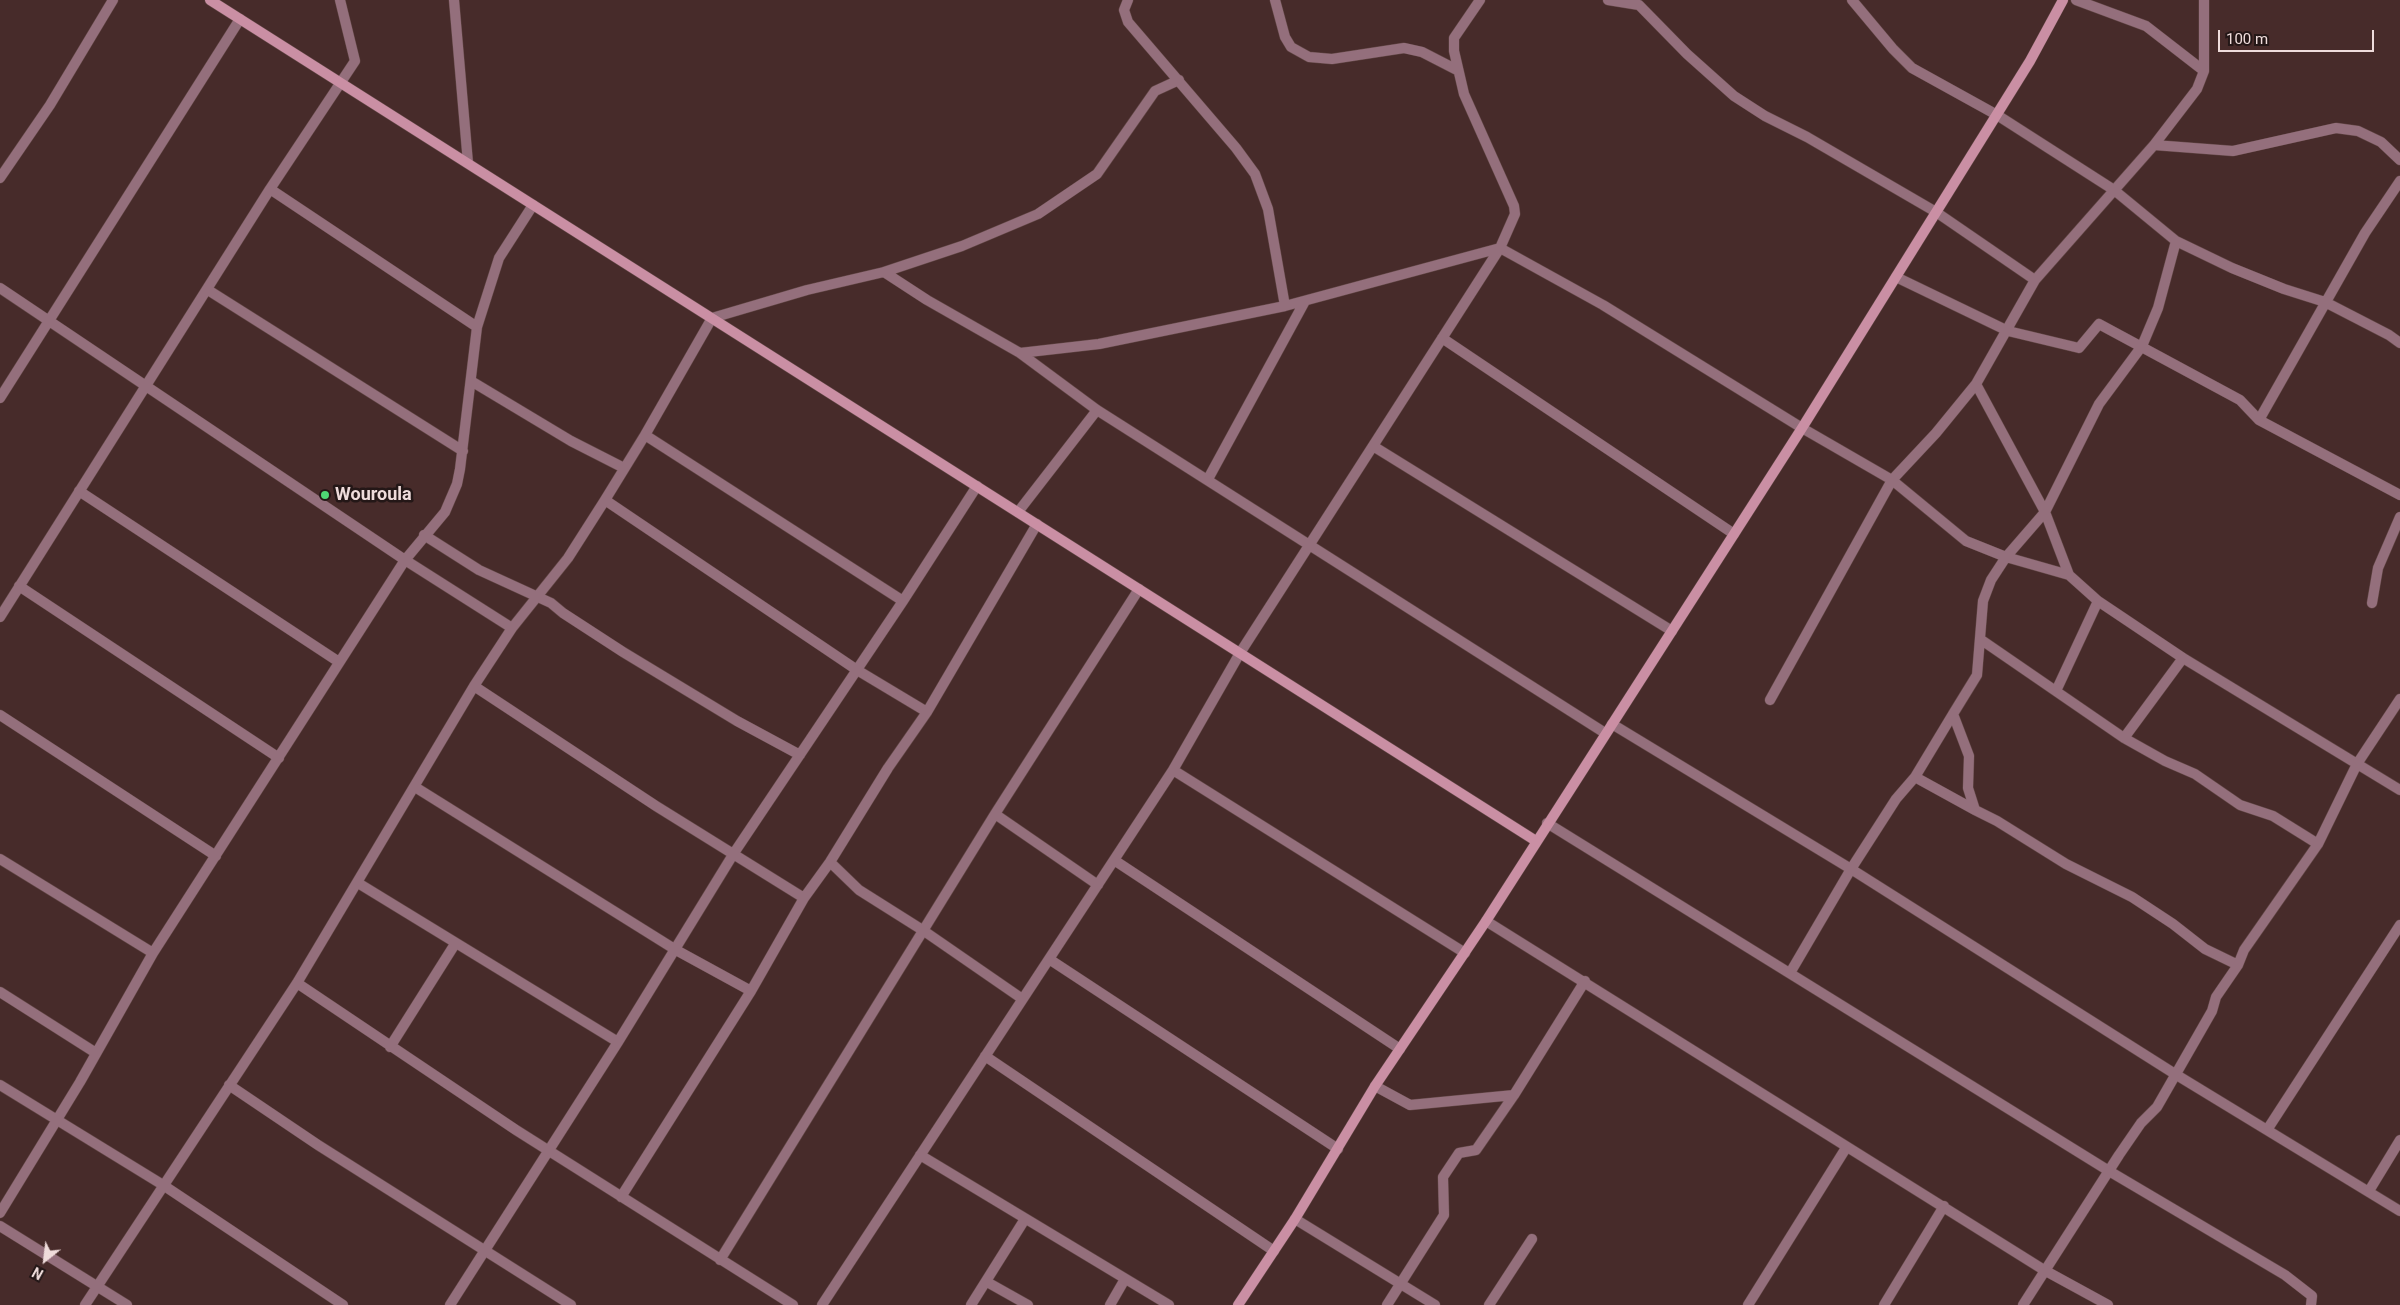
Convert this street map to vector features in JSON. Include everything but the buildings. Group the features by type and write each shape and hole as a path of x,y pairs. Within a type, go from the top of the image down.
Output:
{"street":[{"path":"0,178 50,105 113,0"},
{"path":"0,617 144,386 208,290 270,189 355,61 340,0"},
{"path":"454,0 468,164"},
{"path":"1128,0 1124,10 1128,22 1179,80 1255,174 1268,209 1286,306"},
{"path":"1275,0 1288,42 1291,47 1309,58 1332,59 1404,48 1422,52 1457,70"},
{"path":"822,1305 1021,998 1049,959 1173,770 1240,653 1500,248 1515,214 1514,206 1468,104 1457,70 1454,51 1454,38 1480,0"},
{"path":"1608,0 1639,5 1649,0"},
{"path":"1852,0 1893,49 1912,68 1997,115 2114,190 2176,241 2232,268 2284,289 2325,302 2389,335 2400,343"},
{"path":"1238,1305 1295,1219 1375,1086 1486,921 1536,840 1802,428 2030,61 2063,0"},
{"path":"2076,0 2146,26 2204,71"},
{"path":"1770,700 1892,480 1936,433 1976,384 2036,280 2154,145 2197,89 2204,71 2204,0"},
{"path":"212,1 1536,840"},
{"path":"1639,5 1687,54 1734,96 1765,116 1807,137 1936,212 2036,280"},
{"path":"0,398 240,19"},
{"path":"85,1305 297,983 474,686 512,628 568,558 605,500 645,435 712,318 806,290 884,272 962,246 1038,214 1097,174 1154,91 1179,80"},
{"path":"2154,145 2233,151 2336,128 2358,131 2381,142 2400,160"},
{"path":"2259,420 2365,233 2400,181"},
{"path":"270,189 477,327"},
{"path":"0,1213 153,953 405,560 445,512 457,484 477,327 500,258 533,205"},
{"path":"1790,973 1851,869 1896,799 1915,777 1977,675 1983,601 1991,580 2006,557 2045,512 2099,404 2142,346 2158,308 2176,241"},
{"path":"1020,352 1099,344 1286,306 1500,248 1603,305 1802,428 1892,480 1966,541 2006,557 2069,575 2098,601 2183,658 2400,790"},
{"path":"884,272 928,300 1020,352 1097,410 1605,733"},
{"path":"1896,277 2008,331 2079,348 2099,324 2240,400 2259,420 2400,495"},
{"path":"0,288 405,560 512,628"},
{"path":"208,290 462,451"},
{"path":"1208,479 1305,301"},
{"path":"1442,338 1734,534"},
{"path":"471,381 571,442 624,468"},
{"path":"1976,384 2045,512 2069,575"},
{"path":"1018,512 1097,410"},
{"path":"645,435 903,601"},
{"path":"1373,446 1672,631"},
{"path":"450,1305 676,950 734,854 903,601 976,486"},
{"path":"79,491 339,662"},
{"path":"605,500 857,670 926,712"},
{"path":"2372,603 2378,568 2400,517"},
{"path":"621,1197 751,991 804,898 830,862 888,768 926,712 1037,524"},
{"path":"424,535 480,570 551,603 563,613 623,652 737,721 800,755"},
{"path":"19,586 278,758"},
{"path":"720,1260 995,814 1139,589"},
{"path":"2056,691 2098,601"},
{"path":"1980,639 2124,738 2165,761 2194,774 2240,805 2273,816 2318,844"},
{"path":"2124,738 2183,658"},
{"path":"474,686 656,806 804,898"},
{"path":"2023,1305 2141,1123 2157,1107 2174,1074 2212,1011 2216,997 2238,965 2244,950 2318,844 2357,764 2400,699"},
{"path":"1953,714 1969,756 1968,788 1975,810"},
{"path":"0,715 216,856"},
{"path":"1612,724 1851,869 2174,1074 2369,1191 2400,1212"},
{"path":"1173,770 1465,953"},
{"path":"1915,777 1997,821 2066,864 2132,897 2205,949 2238,965"},
{"path":"415,787 676,950 751,991"},
{"path":"995,814 1098,885"},
{"path":"1547,823 2110,1171 2299,1284 2312,1296 2311,1305"},
{"path":"0,858 153,953"},
{"path":"1114,860 1400,1049"},
{"path":"830,862 860,890 924,931 1021,998"},
{"path":"358,883 618,1042"},
{"path":"1486,921 1586,981 1846,1148 1944,1206 2044,1270 2108,1305"},
{"path":"2268,1130 2400,926"},
{"path":"390,1047 455,944"},
{"path":"1049,959 1338,1149"},
{"path":"1387,1305 1444,1214 1443,1177 1459,1154 1476,1150 1514,1095 1586,981"},
{"path":"297,983 390,1047 720,1260 778,1301 793,1305"},
{"path":"0,992 96,1052"},
{"path":"985,1056 1274,1251"},
{"path":"0,1085 163,1185 343,1305"},
{"path":"229,1085 318,1145 571,1305"},
{"path":"1375,1086 1410,1104 1514,1095"},
{"path":"2369,1191 2400,1140"},
{"path":"1748,1305 1846,1148"},
{"path":"920,1156 1169,1305"},
{"path":"1884,1305 1944,1206"},
{"path":"971,1305 1026,1219"},
{"path":"1295,1219 1435,1305"},
{"path":"0,1226 127,1305"},
{"path":"1489,1305 1532,1239"},
{"path":"1110,1305 1125,1279"},
{"path":"987,1282 1028,1305"}],"place":[{"name":"Wouroula","path":"325,495"}]}
